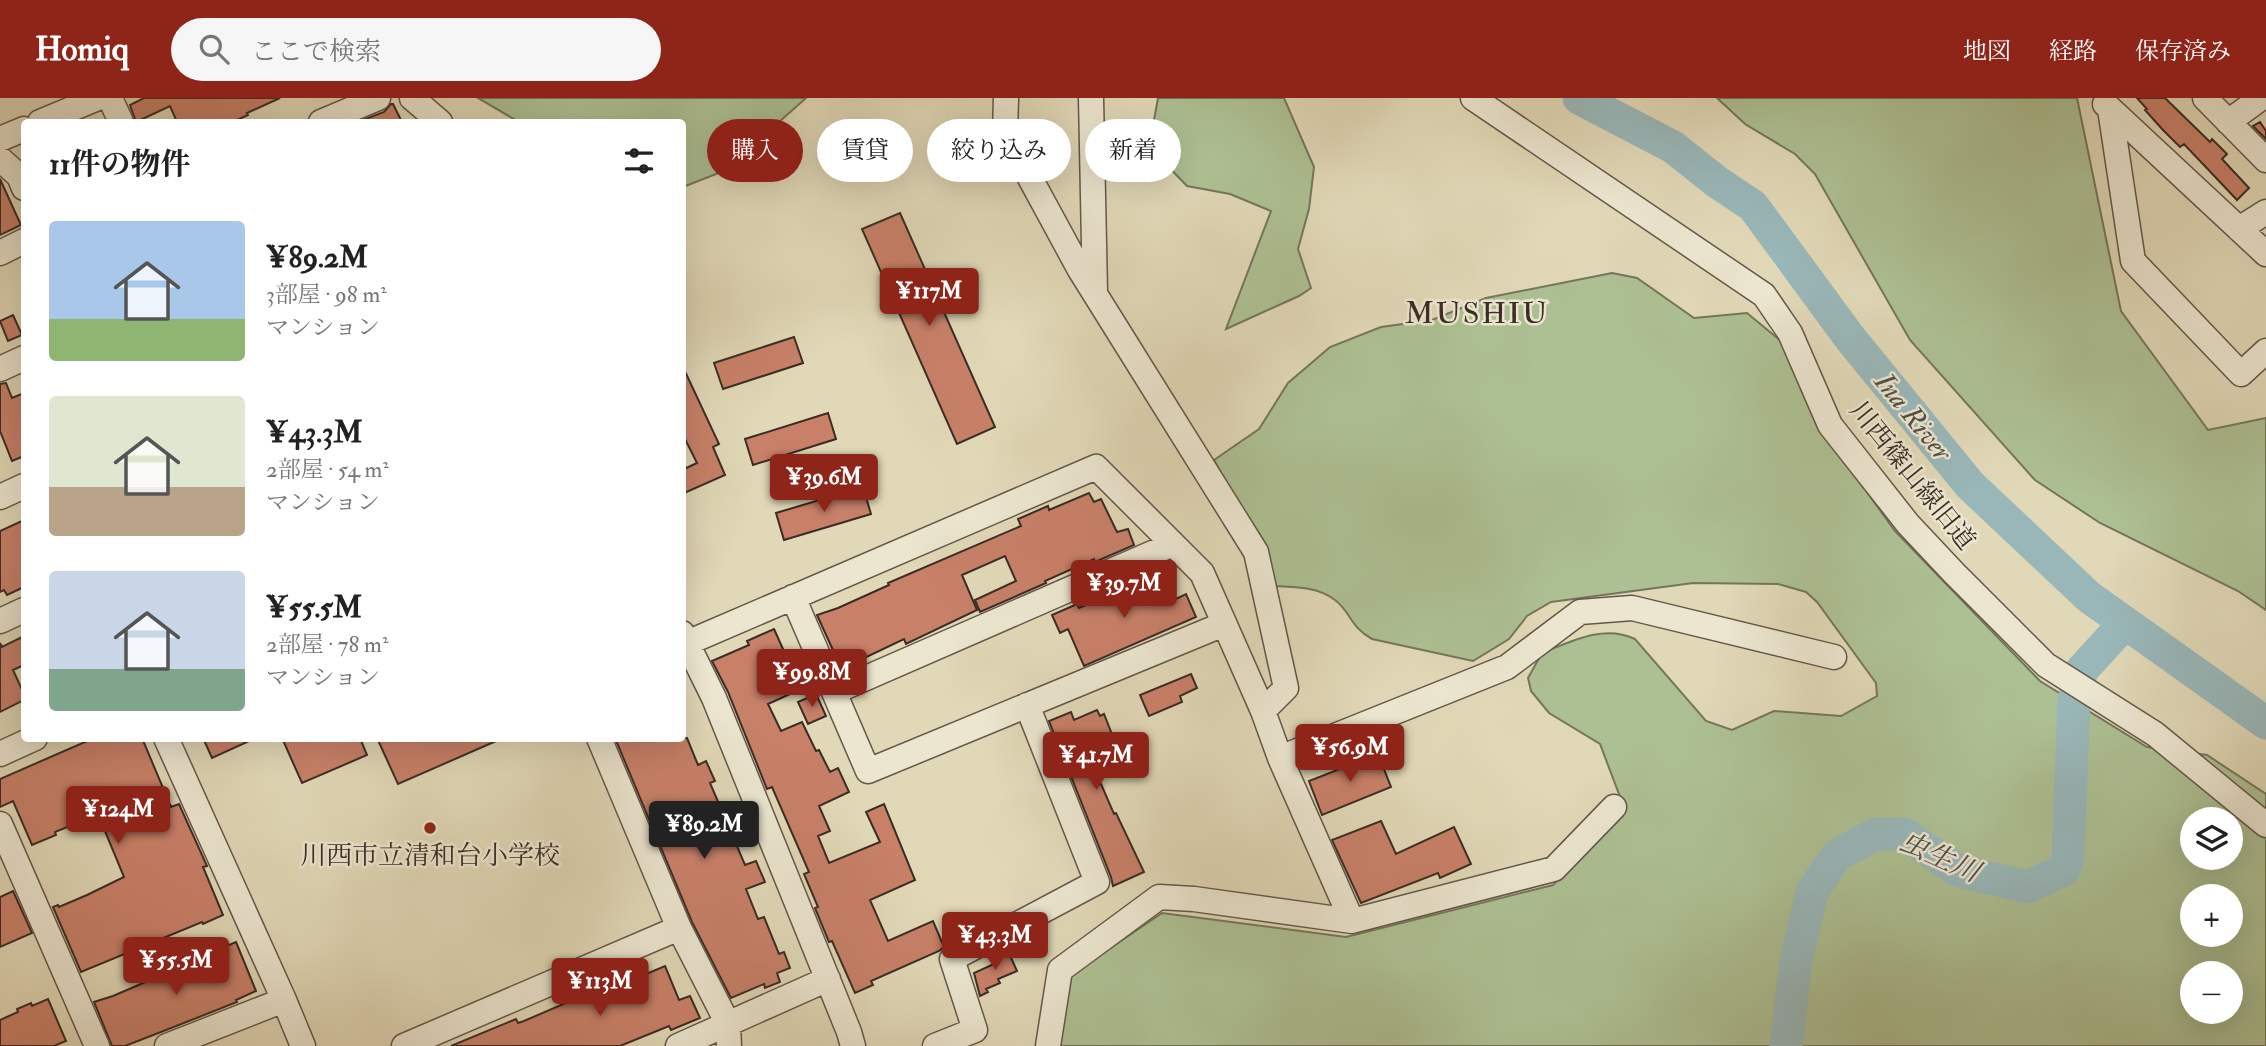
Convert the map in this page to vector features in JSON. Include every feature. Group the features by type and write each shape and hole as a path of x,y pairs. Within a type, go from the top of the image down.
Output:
{"street":[{"path":"47,119 99,98"},
{"path":"110,98 120,119"},
{"path":"328,119 378,98"},
{"path":"412,98 436,119"},
{"path":"1006,98 1005,132 1080,270 1256,552 1286,688 1263,711"},
{"path":"1091,98 1095,293"},
{"name":"川西篠山線旧道","path":"1472,98 1764,295 1790,333 1830,425 1908,524 1954,573 2046,665 2155,734 2266,825"},
{"path":"2205,98 2266,160"},
{"path":"2228,121 2261,98"},
{"path":"2105,104 2266,254"},
{"path":"2105,104 2133,261 2241,374 2266,351"},
{"path":"0,139 21,130"},
{"path":"0,159 21,181"},
{"path":"2239,229 2266,212"},
{"path":"0,253 21,242"},
{"path":"0,369 21,359"},
{"path":"686,638 793,597 1096,467 1202,573 1352,920"},
{"path":"0,497 21,487"},
{"path":"834,692 1173,544"},
{"path":"793,597 867,771 1224,624"},
{"path":"1280,758 1507,667 1580,612 1632,608 1834,657"},
{"path":"0,621 21,611"},
{"path":"686,640 714,698 853,1046"},
{"path":"935,1046 975,1030 952,959 1097,882 1027,705"},
{"path":"0,754 26,742"},
{"path":"168,742 303,1046"},
{"path":"601,742 679,928 729,1035"},
{"path":"1048,1046 1060,970 1159,897 1194,899 1352,920 1555,869 1614,807"},
{"path":"0,824 97,1046"},
{"path":"404,1046 679,928"},
{"path":"678,1046 729,1035 828,979"},
{"path":"167,1046 284,1000"}],"green space":[{"path":"478,98 806,98 782,119 707,119 707,178 686,186 686,119 514,119"},
{"path":"1158,98 1284,98 1314,167 1309,209 1298,249 1311,288 1226,329 1271,211 1230,194 1187,186 1181,180 1181,119 1154,119"},
{"path":"1717,98 2077,98 2121,311 2208,430 2266,418 2266,610 2238,591 2100,523 2035,480 1910,340 1815,174 1795,154 1745,124"},
{"path":"1612,273 1637,278 1694,318 1747,313 1781,341 1817,423 1895,531 2040,681 2147,747 2207,755 2266,794 2266,1046 1059,1046 1071,975 1162,913 1346,937 1553,885 1625,810 1600,744 1549,713 1531,691 1528,678 1542,653 1576,639 1600,634 1612,633 1635,639 1706,721 1732,730 1774,711 1841,716 1877,696 1876,683 1817,602 1806,592 1778,584 1693,583 1551,602 1527,616 1509,639 1473,661 1372,639 1359,630 1340,605 1328,595 1304,588 1271,586 1260,547 1214,460 1259,429 1288,383 1330,347 1381,327 1432,320 1486,298"}],"building":[{"path":"144,98 280,98 239,119 176,119 170,106 142,119 135,119 130,105"},
{"path":"2137,98 2165,98 2210,142 2212,139 2227,154 2222,159 2249,188 2237,200 2184,144 2180,147 2163,130"},
{"path":"393,104 400,119 366,119 384,112"},
{"path":"2260,122 2266,131 2266,139 2253,126"},
{"path":"0,179 21,225 0,235"},
{"path":"900,213 995,427 957,444 862,229"},
{"path":"13,315 21,335 8,341 0,321"},
{"path":"794,337 803,363 723,389 714,363"},
{"path":"686,374 719,444 713,447 725,475 686,492 686,468 697,463 686,441"},
{"path":"6,383 12,398 21,394 21,457 12,461 0,431 0,384"},
{"path":"828,413 836,439 753,465 745,439"},
{"path":"863,487 871,514 784,540 776,513"},
{"path":"1089,493 1094,502 1101,499 1117,532 1128,529 1134,545 1095,562 1094,559 980,612 975,600 1016,581 1005,556 962,575 977,610 906,644 904,639 842,670 817,615 1021,526 1018,519 1048,506 1049,510"},
{"path":"21,521 21,588 7,595 4,590 0,592 0,531"},
{"path":"1161,572 1174,600 1186,594 1196,617 1084,666 1068,629 1060,633 1052,615 1077,604 1079,608 1105,597 1109,605 1142,591 1138,582"},
{"path":"774,629 801,689 768,704 781,731 802,722 830,772 838,768 849,792 819,806 830,831 818,836 829,863 880,842 866,812 884,804 915,880 870,900 888,941 933,921 944,947 871,981 873,985 855,993 815,908 818,907 804,874 809,872 772,787 767,789 728,692 712,661 749,645 747,641"},
{"path":"21,638 21,666 13,670 21,687 21,702 0,712 0,643 2,647"},
{"path":"1191,674 1197,688 1180,696 1182,702 1149,716 1140,695"},
{"path":"816,694 826,716 808,724 798,702"},
{"path":"1097,710 1100,716 1104,714 1113,737 1082,750 1097,785 1101,784 1144,872 1113,886 1049,721 1071,712 1074,720"},
{"path":"687,738 698,765 706,761 715,781 710,783 745,865 756,861 765,882 746,889 758,919 764,917 779,954 784,952 790,968 777,973 780,982 765,988 764,984 731,998 692,922 617,742 686,742"},
{"path":"85,742 144,742 171,807 179,804 207,866 203,867 223,915 81,972 53,907 59,907 124,877 98,814 32,845 13,801 0,807 0,779"},
{"path":"205,742 247,742 212,758"},
{"path":"284,742 362,742 367,755 302,783"},
{"path":"379,742 494,742 398,784"},
{"path":"1378,754 1391,787 1322,815 1309,781"},
{"path":"1381,821 1396,854 1454,827 1471,864 1440,878 1438,873 1361,903 1332,840"},
{"path":"13,891 32,933 0,947 0,897"},
{"path":"236,942 256,991 236,1000 237,1002 125,1046 112,1046 94,1002"},
{"path":"1008,951 1017,971 998,979 1000,983 986,989 988,992 980,996 974,973 994,964 992,958"},
{"path":"665,966 679,1000 690,996 700,1018 671,1030 669,1026 620,1046 451,1046 516,1019 518,1023 584,995 586,998 601,993"},
{"path":"48,999 66,1041 54,1046 0,1046 0,1020 18,1012 17,1009"}],"waterway":[{"name":"Ina River","path":"1579,98 1673,147 1753,206 1850,338 1970,485 2089,597 2266,723"},
{"name":"虫生川","path":"1786,1046 1796,961 1812,892 1837,855 1876,834 1904,834 1959,871 2027,887 2064,870 2068,857 2074,700 2082,670 2125,623"}],"place":[{"name":"川西市立清和台小学校","path":"430,828"}],"district":[{"name":"MUSHIU","path":"1477,313"}]}
